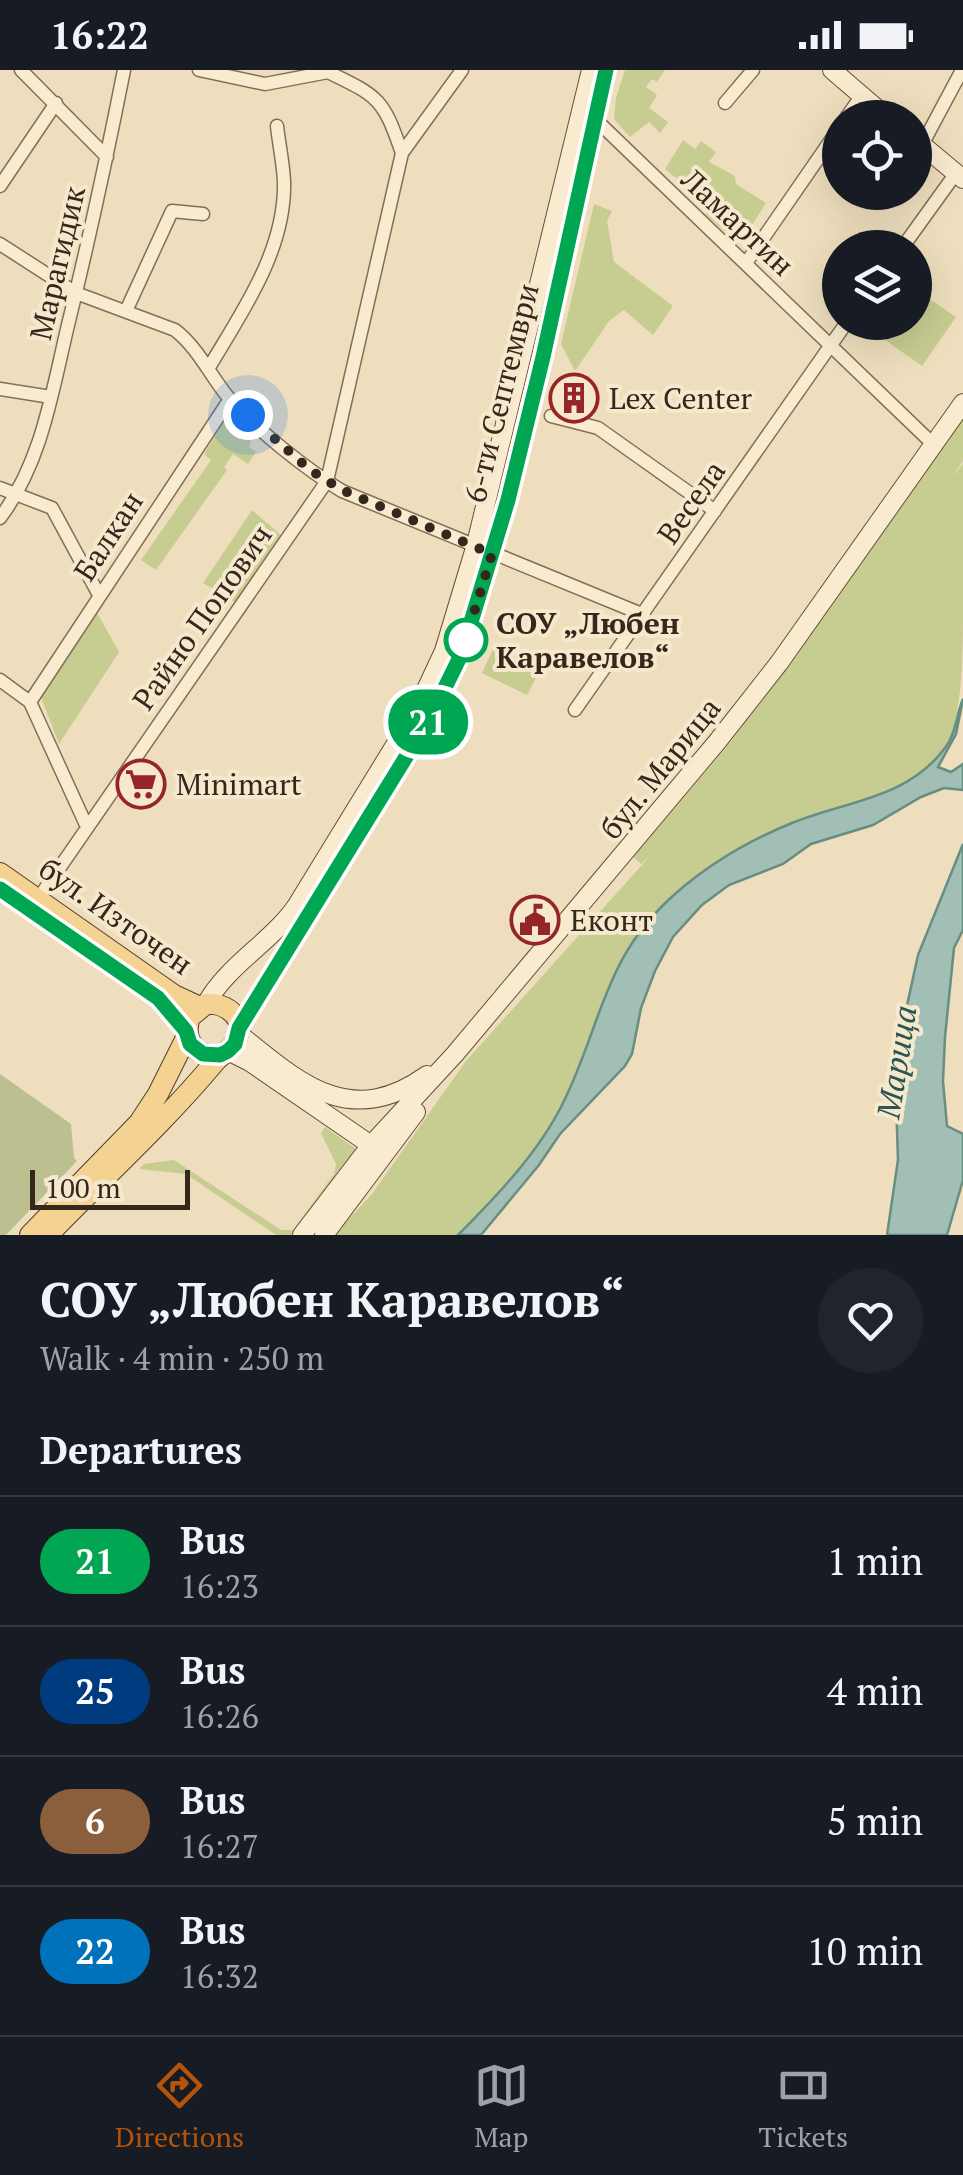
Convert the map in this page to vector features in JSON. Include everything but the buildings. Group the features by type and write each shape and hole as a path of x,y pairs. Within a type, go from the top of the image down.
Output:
{"main road":[{"name":"6-ти Септември","path":"44,1234 162,1121 232,1042 437,706 461,655 591,70"},
{"name":"6-ти Септември","path":"44,1234 138,1123 164,1085 190,1017 290,916 416,711 483,551 543,357 606,70"},
{"path":"832,70 867,100"},
{"path":"932,154 959,176"},
{"name":"бул. Марица","path":"378,1150 718,742 779,663 963,404"},
{"name":"бул. Източен","path":"0,872 174,996 203,1005"},
{"name":"бул. Източен","path":"0,889 158,998 187,1033"},
{"path":"203,1005 224,1006 237,1019 232,1042"},
{"path":"187,1033 196,1050 203,1054 232,1042"},
{"path":"232,1042 336,1099 374,1098 411,1086 456,1054"},
{"path":"232,1042 250,1062 378,1150"},
{"path":"374,1098 391,1104 399,1126"},
{"path":"302,1235 378,1150"},
{"path":"324,1235 378,1150"}],"street":[{"path":"21,70 107,157"},
{"name":"Марагидик","path":"0,518 33,465 76,293 124,70"},
{"path":"199,70 265,84 328,71 366,91 386,108 402,152"},
{"path":"402,152 462,70"},
{"path":"725,103 752,70"},
{"path":"932,119 962,70"},
{"path":"859,100 862,96"},
{"path":"0,186 56,103"},
{"name":"Ламартин","path":"594,118 684,208 832,343 934,446"},
{"path":"208,368 268,264 279,224 284,182 277,126"},
{"name":"Райно Попович","path":"38,898 327,482 402,152"},
{"path":"746,264 822,153"},
{"path":"916,230 959,176"},
{"path":"126,310 172,211 204,214"},
{"path":"0,244 76,293 175,330 187,340 230,399 327,482 483,551 644,615"},
{"name":"Весела","path":"575,710 834,340"},
{"path":"0,388 51,397"},
{"name":"Балкан","path":"30,702 230,399"},
{"path":"550,416 598,428 715,511"},
{"path":"0,488 52,508 99,594"},
{"path":"0,680 30,702 87,827"}],"green space":[{"path":"625,70 665,70 657,82 652,79 646,87 657,95 649,108 668,122 660,133 649,122 630,137 614,119"},
{"path":"683,140 695,149 701,141 716,152 709,162 735,176 736,184 766,203 740,244 705,214 711,206 665,169"},
{"path":"594,204 612,211 607,221 614,262 673,306 653,335 624,310 609,321 575,371 561,344"},
{"path":"932,301 956,317 922,366 885,340 932,340"},
{"path":"231,411 254,430 249,447 256,452 248,464 233,454 224,467 227,470 156,570 141,560 211,460 204,454"},
{"path":"963,419 963,461 952,477 963,464 961,677 949,743 935,762 918,776 878,796 791,823 760,837 675,894 651,918 618,968 552,1123 515,1174 458,1235 334,1235 372,1194 466,1061 650,856 641,864 633,857 730,743"},
{"path":"252,510 281,535 235,602 203,583"},
{"path":"95,609 119,652 59,744 40,695"},
{"path":"494,647 540,670 527,695 482,673"},
{"path":"0,1074 71,1124 77,1161 6,1235 0,1235"},
{"path":"325,1127 356,1149 292,1235 276,1235 186,1174 139,1169 144,1164 174,1160 281,1230 293,1230 334,1174 336,1164 321,1133"}],"water":[{"path":"963,699 956,734 938,767 951,772 963,764 963,790 944,788 873,825 811,844 783,864 729,885 702,905 673,937 655,971 641,1008 632,1054 625,1066 560,1134 481,1235 458,1235 515,1174 552,1123 618,968 651,918 688,883 745,845 792,823 874,796 913,778 949,743"},
{"path":"963,844 963,930 954,948 943,1081 947,1126 963,1134 963,1180 947,1235 887,1235 898,1160 896,1100 906,1010 918,955"}],"bus line":[{"name":"21","path":"0,889 158,998 186,1031 196,1050 220,1055 235,1044 239,1028 437,706 461,655 508,500 606,70"}],"place":[{"name":"Lex Center","path":"574,398"},
{"name":"СОУ „Любен Каравелов“","path":"466,640"},
{"name":"Minimart","path":"141,784"},
{"name":"Еконт","path":"535,920"}],"route":[{"path":"248,415 327,482 492,554 461,655 466,640"}],"water label":[{"name":"Марица","path":"896,1062"}]}
